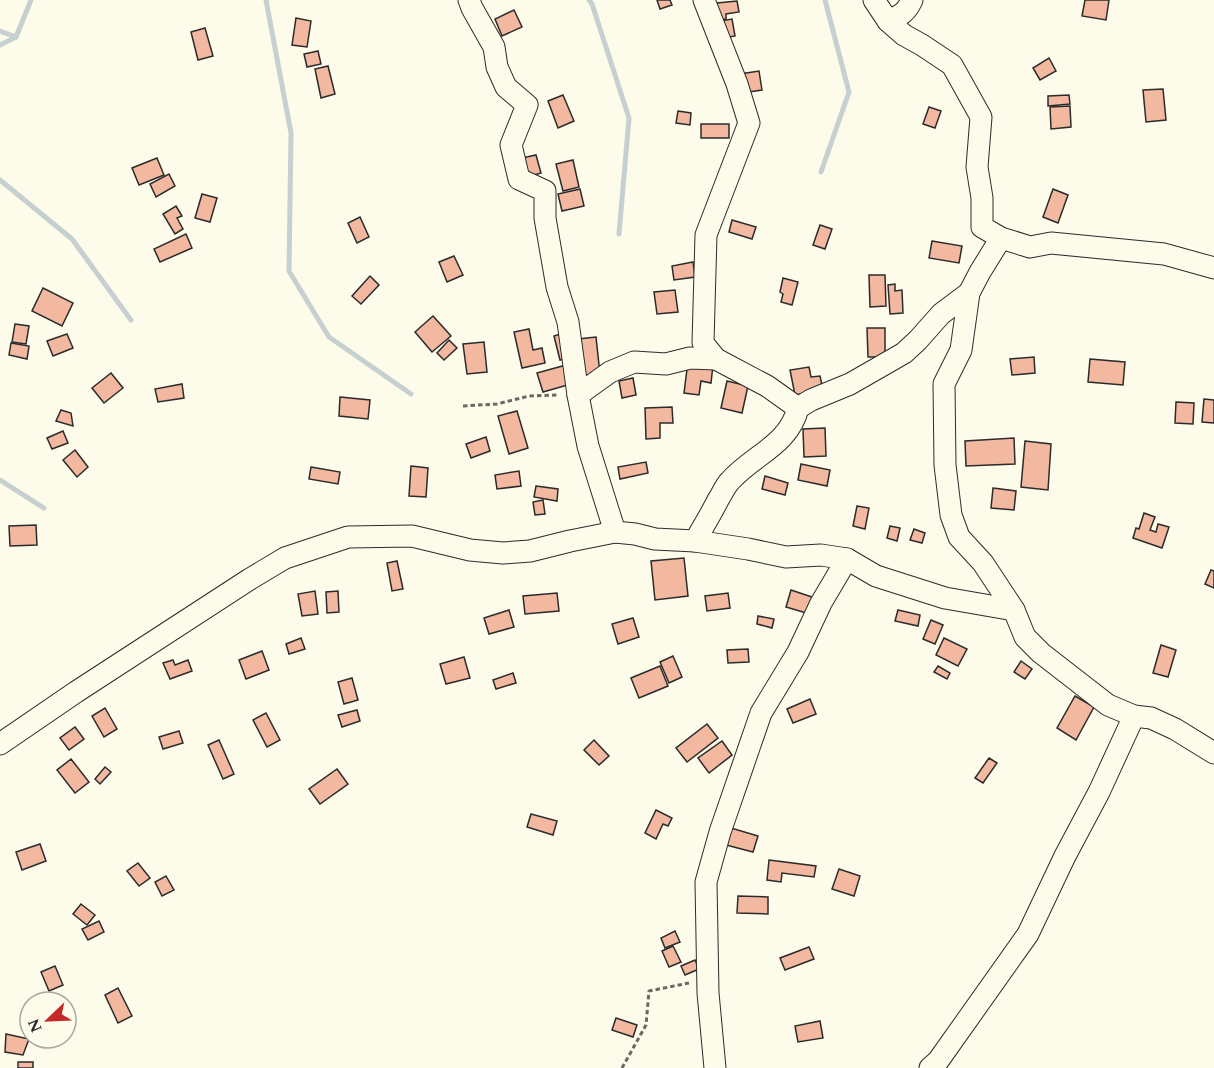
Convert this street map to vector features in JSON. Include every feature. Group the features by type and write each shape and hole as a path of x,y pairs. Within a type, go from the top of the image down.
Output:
{"street":[{"path":"469,0 494,47 497,67 506,87 527,105 511,145 519,179 545,191 545,218 557,288 568,322 588,446 615,532"},
{"path":"704,0 737,84 749,123 706,235 703,344 716,359 767,386 798,408"},
{"path":"874,0 888,21 904,35 952,65 981,117 977,167 982,198 982,227 1001,238 1029,247 1051,243 1164,254 1214,268"},
{"path":"888,21 902,15 912,0"},
{"path":"1001,238 969,293 961,350 944,384 945,465 951,515 959,537 983,563 1014,610 1025,637 1041,653 1108,705 1134,716 1151,718 1175,729 1214,753"},
{"path":"695,541 729,482 745,467 766,453 788,430 798,408 857,380 904,353 940,314 969,293"},
{"path":"578,395 610,372 634,362 666,364 690,358 716,359"},
{"path":"0,744 76,692 285,558 348,537 412,536 470,549 503,553 530,551 615,532 635,534 656,539 695,541 748,549 786,557 821,555 847,559 876,576 935,595 1014,610"},
{"path":"715,1068 708,980 706,882 720,832 761,713 798,652 821,603 847,559"},
{"path":"930,1068 938,1061 1028,934 1134,716"}],"path":[{"path":"463,406 497,404 529,396 578,395"},
{"path":"622,1068 646,1024 649,991 708,980"}],"building":[{"path":"657,0 670,0 672,5 660,9"},
{"path":"1085,0 1109,0 1106,20 1082,16"},
{"path":"737,1 739,12 726,14 726,19 719,20 717,3"},
{"path":"514,10 522,27 502,36 495,19"},
{"path":"296,18 311,21 307,47 292,45"},
{"path":"732,19 735,36 724,38 720,21"},
{"path":"205,28 213,56 198,60 191,32"},
{"path":"318,51 321,64 307,67 304,54"},
{"path":"1049,58 1056,71 1040,80 1033,68"},
{"path":"328,66 335,94 321,98 315,69"},
{"path":"759,71 762,90 742,93 740,74"},
{"path":"1163,89 1166,120 1146,122 1143,90"},
{"path":"563,95 574,121 558,128 548,101"},
{"path":"1069,95 1070,104 1048,106 1048,96"},
{"path":"1070,106 1071,127 1051,129 1050,107"},
{"path":"929,107 941,111 935,128 923,124"},
{"path":"678,111 691,113 690,125 676,123"},
{"path":"701,124 729,124 729,138 701,138"},
{"path":"536,155 541,173 527,177 522,158"},
{"path":"157,158 164,175 139,185 132,168"},
{"path":"573,160 579,187 563,191 556,164"},
{"path":"169,174 175,186 156,197 150,184"},
{"path":"580,189 584,206 562,211 558,194"},
{"path":"1053,189 1068,195 1058,223 1043,217"},
{"path":"202,194 217,198 210,222 195,218"},
{"path":"176,206 182,216 177,218 183,229 175,234 163,214"},
{"path":"360,217 369,237 357,243 348,223"},
{"path":"732,220 756,227 752,239 729,232"},
{"path":"820,225 832,229 825,249 813,245"},
{"path":"186,234 192,248 160,262 154,249"},
{"path":"932,241 962,246 959,263 929,258"},
{"path":"454,256 463,275 447,282 439,262"},
{"path":"693,262 695,277 674,280 672,266"},
{"path":"869,275 885,275 886,306 870,307"},
{"path":"370,276 379,285 361,304 352,296"},
{"path":"783,278 798,282 792,305 781,302 783,294 780,292"},
{"path":"895,284 895,291 902,290 903,313 890,314 888,285"},
{"path":"43,288 73,303 62,326 32,311"},
{"path":"675,290 678,312 657,314 654,292"},
{"path":"433,316 451,336 432,352 415,332"},
{"path":"15,324 29,326 26,344 12,342"},
{"path":"867,328 885,328 885,357 868,357"},
{"path":"529,329 533,350 542,348 545,363 522,368 514,332"},
{"path":"564,333 570,358 560,360 554,336"},
{"path":"67,334 73,348 53,356 47,341"},
{"path":"596,337 600,374 582,376 578,339"},
{"path":"449,340 457,348 444,360 437,353"},
{"path":"484,342 487,372 467,374 463,344"},
{"path":"11,343 29,346 27,359 9,355"},
{"path":"1034,357 1035,373 1012,375 1010,359"},
{"path":"1090,359 1125,362 1123,385 1088,382"},
{"path":"688,361 713,365 711,383 701,381 699,395 684,393"},
{"path":"566,365 571,384 543,392 537,373"},
{"path":"809,367 811,377 820,376 823,390 795,395 790,370"},
{"path":"111,373 123,388 104,403 92,388"},
{"path":"633,378 636,395 622,398 619,381"},
{"path":"727,381 748,386 742,413 721,408"},
{"path":"182,384 184,398 158,402 155,389"},
{"path":"340,397 370,400 368,419 339,416"},
{"path":"1204,399 1214,400 1214,423 1202,422"},
{"path":"1176,402 1194,403 1193,424 1175,423"},
{"path":"672,407 673,423 660,423 660,438 646,439 645,408"},
{"path":"61,410 71,413 73,426 56,421"},
{"path":"517,411 528,448 509,454 498,416"},
{"path":"825,428 826,456 804,457 803,429"},
{"path":"63,431 68,443 52,449 47,438"},
{"path":"486,437 490,451 471,458 466,444"},
{"path":"1014,438 1015,464 966,466 965,441"},
{"path":"1025,441 1051,444 1048,490 1021,487"},
{"path":"75,450 88,467 77,477 63,460"},
{"path":"646,462 648,473 620,479 618,467"},
{"path":"801,464 830,470 827,486 798,480"},
{"path":"411,466 428,468 426,497 409,496"},
{"path":"311,467 340,472 338,484 309,479"},
{"path":"519,471 521,486 497,489 495,475"},
{"path":"765,476 788,483 785,495 762,489"},
{"path":"536,486 558,489 557,501 534,497"},
{"path":"993,488 1016,491 1014,510 991,508"},
{"path":"543,500 545,514 535,515 533,502"},
{"path":"857,506 869,508 865,529 853,526"},
{"path":"1144,513 1155,517 1150,530 1156,532 1158,524 1169,527 1162,548 1133,538 1136,528 1139,529"},
{"path":"36,525 37,545 10,546 9,526"},
{"path":"890,526 900,528 897,541 887,538"},
{"path":"914,529 925,533 922,543 910,540"},
{"path":"684,558 688,596 655,600 651,561"},
{"path":"397,561 403,589 392,591 387,563"},
{"path":"1211,570 1214,571 1214,588 1205,584"},
{"path":"791,590 818,599 813,615 786,607"},
{"path":"315,591 318,614 302,616 298,594"},
{"path":"338,591 339,612 327,613 326,592"},
{"path":"557,593 559,611 525,614 523,596"},
{"path":"728,593 730,608 707,611 705,596"},
{"path":"509,610 514,627 489,634 484,618"},
{"path":"898,610 920,615 918,626 895,621"},
{"path":"758,616 774,619 772,628 757,624"},
{"path":"633,618 639,637 618,644 612,624"},
{"path":"931,620 943,625 935,644 923,639"},
{"path":"301,638 305,649 289,654 286,644"},
{"path":"944,638 967,649 958,666 936,655"},
{"path":"1161,645 1176,650 1168,677 1153,673"},
{"path":"748,649 749,662 728,663 727,650"},
{"path":"262,651 269,670 246,679 239,660"},
{"path":"673,656 682,677 669,683 660,662"},
{"path":"464,657 470,678 446,684 440,664"},
{"path":"173,660 175,665 188,660 192,671 170,679 163,663"},
{"path":"1021,661 1032,669 1025,679 1014,672"},
{"path":"660,666 668,686 639,698 631,678"},
{"path":"938,666 950,673 947,679 934,672"},
{"path":"513,673 516,683 496,689 493,680"},
{"path":"352,678 358,700 344,704 338,682"},
{"path":"1075,696 1094,707 1076,740 1057,728"},
{"path":"810,699 816,714 793,723 787,709"},
{"path":"105,708 117,729 104,737 92,716"},
{"path":"357,710 360,721 342,727 338,715"},
{"path":"266,713 280,740 267,747 253,720"},
{"path":"707,724 718,738 687,762 676,748"},
{"path":"75,727 84,739 69,750 60,738"},
{"path":"179,731 183,743 163,749 159,737"},
{"path":"219,740 234,774 223,779 208,745"},
{"path":"594,740 609,756 599,765 584,750"},
{"path":"722,741 732,755 709,773 698,758"},
{"path":"989,758 997,763 983,783 975,778"},
{"path":"71,759 89,782 75,793 57,770"},
{"path":"105,767 111,772 100,784 95,779"},
{"path":"337,769 348,784 320,804 309,789"},
{"path":"656,810 672,818 668,826 663,824 656,839 645,833"},
{"path":"531,814 557,821 553,835 527,827"},
{"path":"731,828 758,836 753,852 726,845"},
{"path":"40,844 46,861 22,870 16,852"},
{"path":"769,860 816,866 814,877 782,873 781,882 767,880"},
{"path":"138,863 150,878 139,886 127,871"},
{"path":"839,869 860,876 854,896 832,889"},
{"path":"166,876 174,890 162,896 155,882"},
{"path":"738,896 768,897 768,914 737,913"},
{"path":"81,904 95,915 87,925 73,914"},
{"path":"99,921 104,932 88,940 82,929"},
{"path":"675,931 680,942 665,948 661,938"},
{"path":"673,946 681,962 669,967 662,951"},
{"path":"809,947 814,959 785,970 780,958"},
{"path":"695,960 699,969 685,975 681,966"},
{"path":"55,966 63,985 49,990 41,972"},
{"path":"118,988 132,1016 118,1023 105,995"},
{"path":"616,1018 637,1025 633,1037 612,1030"},
{"path":"820,1021 823,1038 798,1042 795,1026"},
{"path":"6,1034 18,1037 18,1050 25,1050 23,1055 5,1052"},
{"path":"18,1062 33,1062 33,1068 18,1068"}],"waterway":[{"path":"0,31 16,37 31,0"},
{"path":"266,0 291,133 289,271 329,337 411,394"},
{"path":"589,0 629,118 619,234"},
{"path":"821,172 849,92 825,0"},
{"path":"0,45 16,37"},
{"path":"0,180 72,239 131,320"},
{"path":"0,480 44,508"}]}
